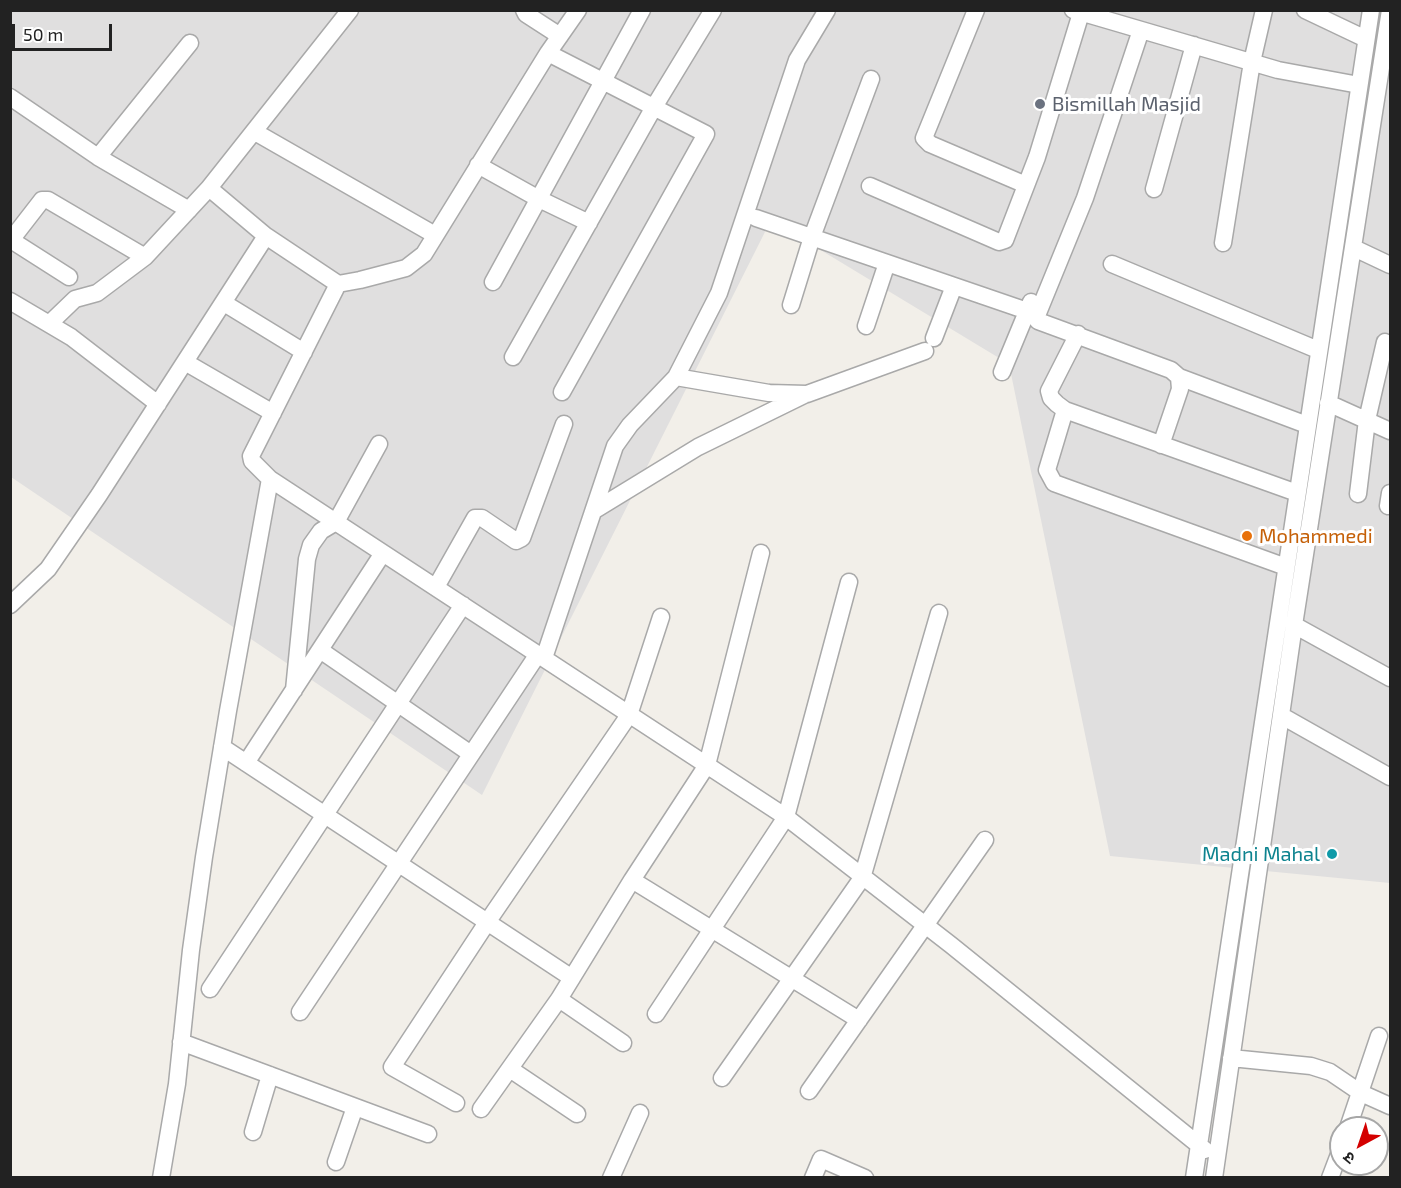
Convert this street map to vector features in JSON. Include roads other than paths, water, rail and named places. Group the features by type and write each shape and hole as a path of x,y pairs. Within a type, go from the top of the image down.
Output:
{"street":[{"path":"49,324 75,299 97,294 145,257 209,188 350,10"},
{"path":"524,10 526,14 560,36"},
{"path":"209,188 266,236 338,284 406,268 424,254 548,53 578,10"},
{"path":"493,282 642,10"},
{"path":"513,357 654,107 713,10"},
{"path":"300,1012 471,754 541,656 595,510 615,446 630,425 676,377 686,362 724,282 798,60 827,10"},
{"path":"976,10 924,138 930,144 1026,185"},
{"path":"1223,243 1252,62 1263,10"},
{"path":"1305,10 1366,39"},
{"path":"1194,1178 1371,10"},
{"path":"1214,1178 1294,625 1390,10"},
{"path":"870,186 999,242 1005,240 1037,157 1077,12 1278,70 1359,85"},
{"path":"1002,372 1085,198 1141,30"},
{"path":"98,157 190,43"},
{"path":"1154,189 1194,45"},
{"path":"548,53 706,134 562,392"},
{"path":"791,305 812,237 871,79"},
{"path":"10,97 98,157 189,210"},
{"path":"255,132 435,235"},
{"path":"478,165 539,199 589,223"},
{"path":"69,277 11,240 42,200 48,200 145,257"},
{"path":"756,218 1032,313 1038,321 1078,334 1171,370 1179,377 1307,425"},
{"path":"10,605 48,568 99,495 266,236"},
{"path":"1354,248 1390,265"},
{"path":"866,326 887,263"},
{"path":"1112,264 1318,350"},
{"path":"338,284 251,456 252,461 270,479 786,817 926,926 1199,1146 1217,1156"},
{"path":"595,510 698,447 807,394 929,345 954,286"},
{"path":"1032,313 1036,290"},
{"path":"10,301 71,337 158,404"},
{"path":"224,303 304,352"},
{"path":"1078,334 1049,390 1051,398 1065,410 1297,493"},
{"path":"1358,495 1366,420 1385,342"},
{"path":"185,362 273,413"},
{"path":"676,377 769,393 807,394"},
{"path":"1161,445 1180,389 1179,377"},
{"path":"1328,403 1390,431"},
{"path":"1065,410 1047,470 1054,483 1286,567"},
{"path":"436,587 475,518 482,518 516,541 522,538 564,424"},
{"path":"294,690 307,559 311,545 321,531 336,522 379,444"},
{"path":"161,1178 177,1084 191,950 222,747 270,479"},
{"path":"246,763 383,553"},
{"path":"482,1109 559,999 632,880 707,765 761,553"},
{"path":"656,1014 786,817 849,582"},
{"path":"210,989 462,605"},
{"path":"722,1078 862,878 939,613"},
{"path":"456,1103 392,1067 488,921 629,715 661,617"},
{"path":"1294,625 1390,678"},
{"path":"320,650 471,754"},
{"path":"1282,717 1390,777"},
{"path":"222,747 572,978"},
{"path":"809,1091 985,840"},
{"path":"632,880 860,1020"},
{"path":"559,999 622,1042"},
{"path":"1352,1116 1379,1036"},
{"path":"181,1042 428,1134"},
{"path":"1231,1058 1311,1066 1330,1072 1361,1093 1390,1106"},
{"path":"510,1069 577,1114"},
{"path":"254,1132 270,1075"},
{"path":"336,1162 355,1107"},
{"path":"611,1178 640,1113"},
{"path":"813,1178 821,1159 865,1178"}],"place":[{"name":"Bismillah Masjid","path":"1040,104"},
{"name":"Mohammedi","path":"1247,536"},
{"name":"Madni Mahal","path":"1332,854"}]}
